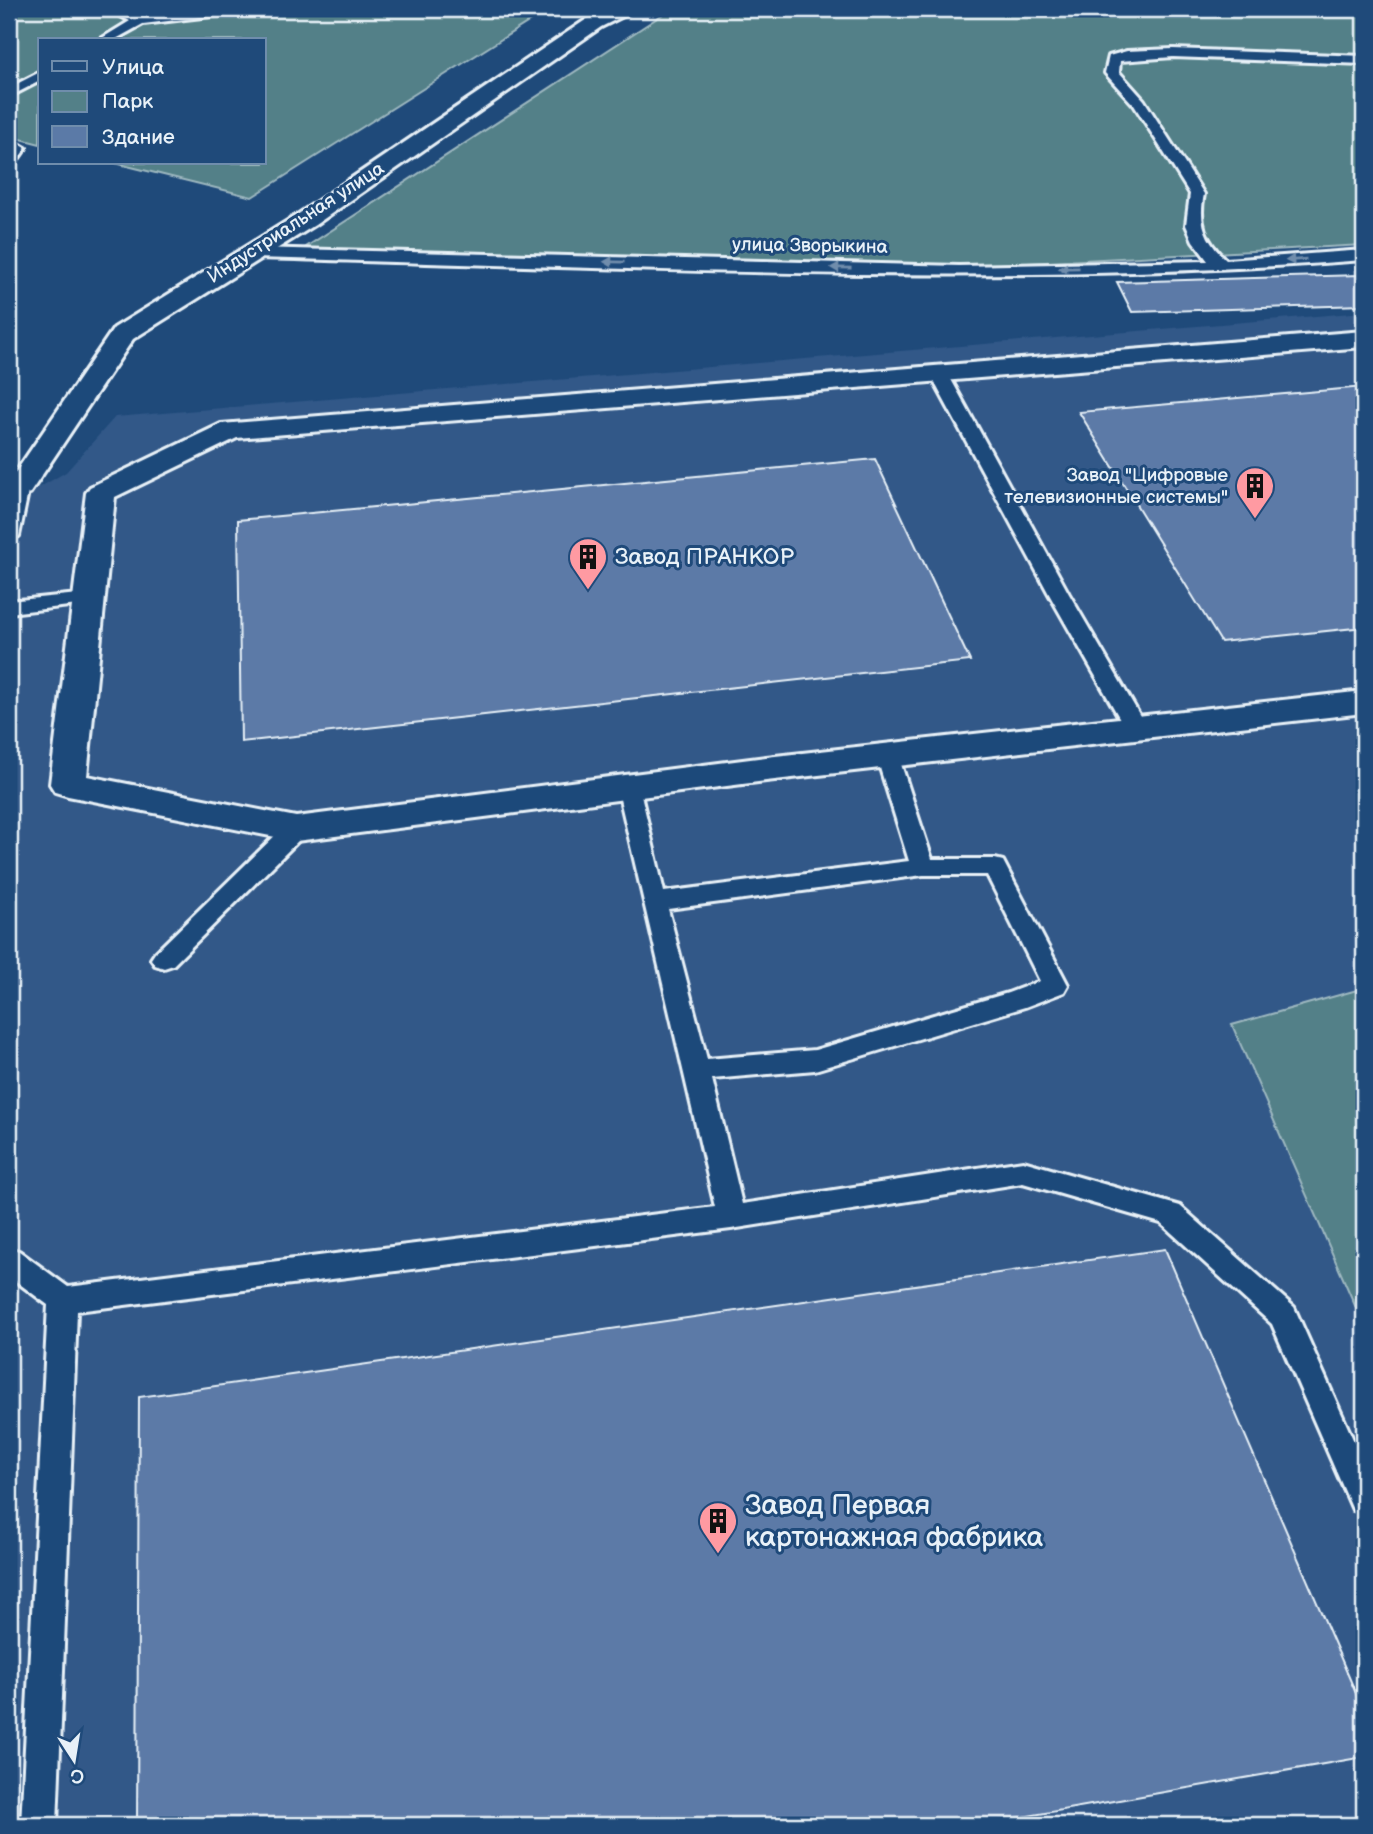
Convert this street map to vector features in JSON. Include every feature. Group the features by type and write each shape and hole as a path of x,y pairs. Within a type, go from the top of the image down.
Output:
{"street":[{"name":"Индустриальная улица","path":"14,491 123,334 254,253 594,23 622,9"},
{"path":"1364,339 231,430 101,493 68,784 296,830 628,786 1364,702"}],"lane":[{"path":"114,9 140,21"},
{"path":"109,38 140,21 236,9"},
{"path":"1222,265 1200,244 1191,215 1197,194 1139,103 1112,73 1114,59 1128,55 1173,54 1346,58 1364,61"},
{"path":"9,93 38,77"},
{"path":"9,142 19,148 9,162"},
{"name":"улица Зворыкина","path":"254,253 959,271 1222,265 1364,255"},
{"path":"939,374 1059,594 1136,728"},
{"path":"9,536 14,491"},
{"path":"9,607 88,599"},
{"path":"887,755 923,867"},
{"path":"628,786 731,1217"},
{"path":"164,959 296,830"},
{"path":"654,902 923,867 995,867 1055,985 1016,1000 815,1060 697,1070"},
{"path":"9,1260 63,1300 731,1217 1023,1172 1170,1214 1283,1317 1364,1499"},
{"path":"39,1825 63,1300"}],"shaded area":[{"path":"1364,312 1364,988 1233,1025 1364,1326 1364,1825 9,1825 9,505 66,472 115,417"}],"green space":[{"path":"9,9 549,9 252,197 119,164 266,164 266,38 38,38 38,143 9,136"},
{"path":"671,9 1364,9 1364,245 968,266 511,262 303,249"},
{"path":"1364,988 1364,1326 1232,1025"}],"building":[{"path":"1361,275 1364,279 1364,305 1132,312 1117,282"},
{"name":"Завод \"Цифровые телевизионные системы\"","path":"1364,387 1364,627 1221,642 1079,412"},
{"name":"Завод ПРАНКОР","path":"875,459 970,661 241,742 238,520"},
{"name":"Завод Первая картонажная фабрика","path":"1165,1249 1364,1712 1364,1757 976,1825 137,1825 139,1397"}],"place":[{"name":"Завод \"Цифровые телевизионные системы\"","path":"1255,520"},
{"name":"Завод ПРАНКОР","path":"588,591"},
{"name":"Завод Первая картонажная фабрика","path":"718,1555"}]}
